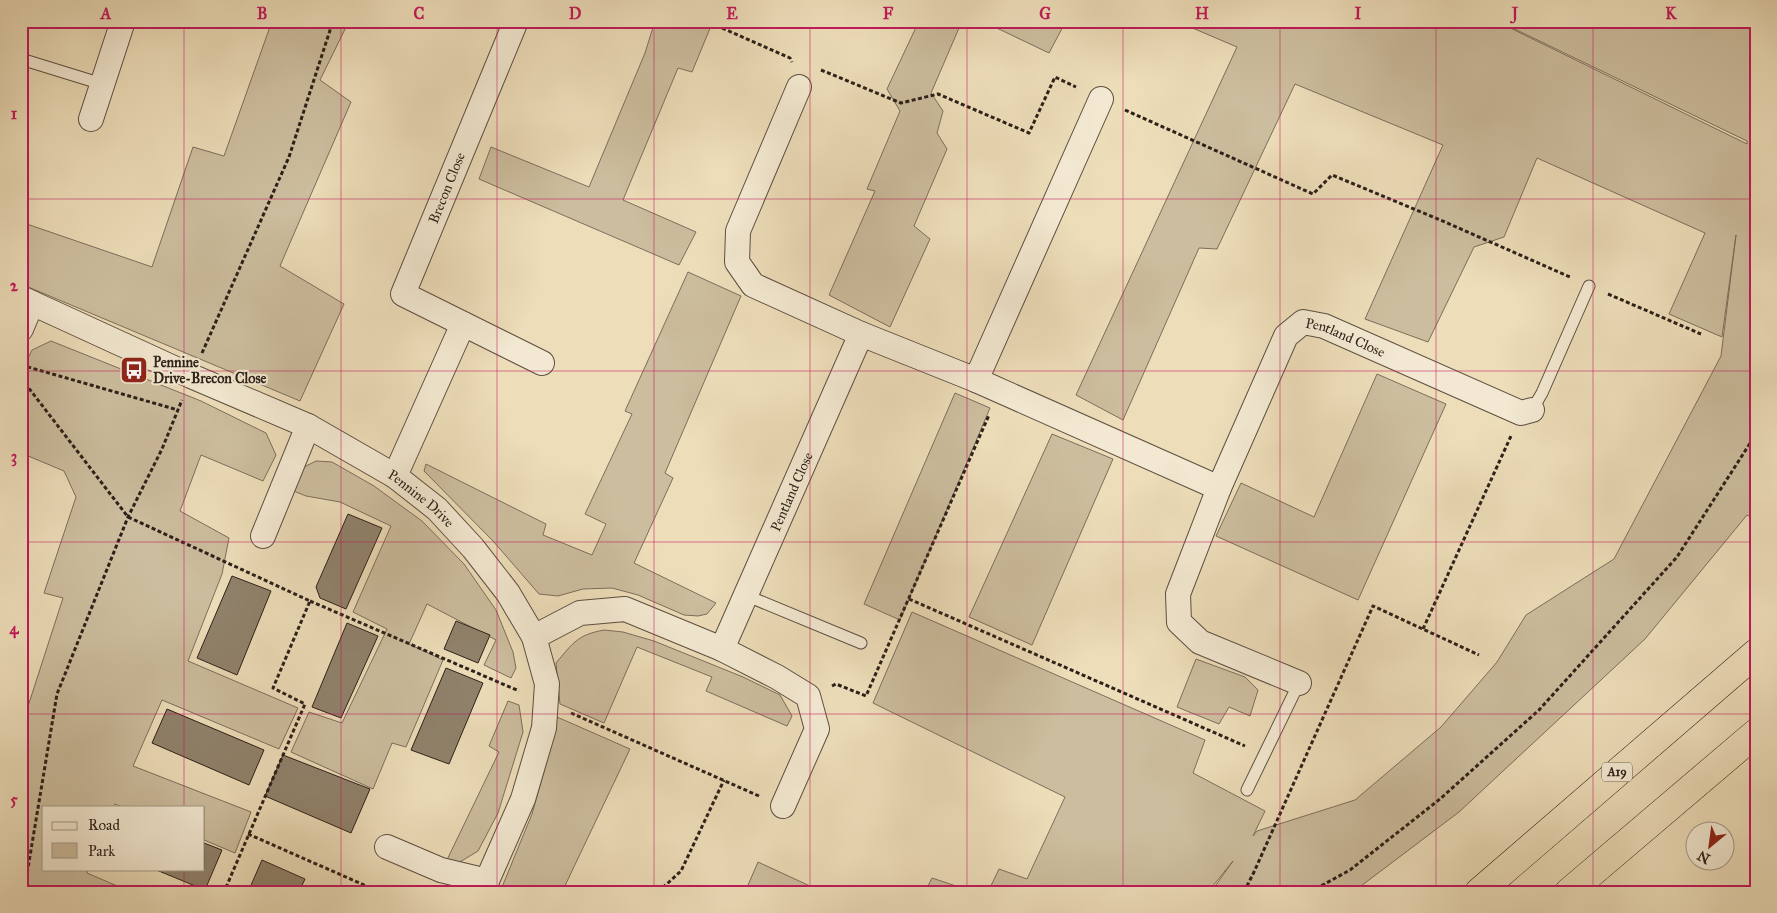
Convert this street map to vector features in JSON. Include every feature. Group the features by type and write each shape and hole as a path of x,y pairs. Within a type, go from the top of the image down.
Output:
{"highway":[{"name":"A19","path":"1479,892 1756,653"},
{"path":"1569,892 1756,733"}],"street":[{"path":"91,119 123,21"},
{"name":"Brecon Close","path":"516,21 403,294 542,363"},
{"path":"799,87 738,230 737,262 753,285 861,334 976,380 1219,488"},
{"path":"976,380 1101,99"},
{"path":"21,329 27,300"},
{"name":"Pennine Drive","path":"27,300 191,376 308,426 395,476 437,509 473,548 508,593 534,637 547,684 544,728 523,799 485,886"},
{"name":"Pentland Close","path":"1299,683 1200,642 1178,622 1178,594 1219,488 1286,336 1303,322 1324,326 1527,412"},
{"path":"395,476 463,324"},
{"name":"Pentland Close","path":"722,649 861,334"},
{"path":"263,536 308,426"},
{"path":"534,637 580,613 625,609 722,649 777,677 808,696 816,729 783,806"},
{"path":"388,847 441,870 485,886"}],"lane":[{"path":"21,59 102,84"},
{"path":"1527,412 1589,286"},
{"path":"745,594 861,643"},
{"path":"1247,790 1299,683"}],"path":[{"path":"24,892 57,694 128,517 162,449 191,376 289,157 333,21"},
{"path":"713,21 713,24 800,62"},
{"path":"790,58 799,87"},
{"path":"818,69 900,103 938,94 1029,133 1055,77 1312,194 1332,175 1445,222 1701,334"},
{"path":"21,365 178,410"},
{"path":"21,378 128,517 310,600 783,806"},
{"path":"808,696 836,684 866,696 1000,391"},
{"path":"1423,629 1527,412"},
{"path":"1310,892 1350,870 1440,799 1539,710 1677,557 1756,434"},
{"path":"909,599 1264,754"},
{"path":"224,892 305,704 273,688 310,600"},
{"path":"1244,892 1373,606 1479,655"},
{"path":"658,892 680,871 724,780"},
{"path":"248,834 380,892"}],"green space":[{"path":"272,21 349,21 320,80 351,102 280,266 344,304 300,401 21,284 21,222 152,267 193,147 224,156"},
{"path":"655,21 713,21 692,72 678,68 623,200 696,232 679,265 479,179 491,147 589,187 645,53"},
{"path":"919,21 962,21 931,93 943,111 937,133 947,149 914,226 930,239 890,327 829,295 875,191 867,189 900,111 887,89"},
{"path":"982,21 1066,21 1049,53"},
{"path":"1176,21 1496,21 1747,144 1747,141 1498,21 1756,21 1756,520 1747,515 1645,639 1459,812 1353,892 1211,892 1233,861 1208,892 988,892 999,869 1027,879 1065,797 873,703 912,612 1205,740 1193,773 1265,811 1253,836 1257,831 1355,800 1441,727 1497,662 1526,615 1614,559 1721,356 1736,235 1722,337 1669,314 1705,233 1537,158 1504,237 1474,247 1428,342 1365,319 1443,145 1295,84 1217,249 1199,248 1123,420 1076,395 1237,47"},
{"path":"688,272 741,296 665,473 673,478 634,563 716,603 707,614 698,616 684,615 638,595 612,588 583,589 558,596 539,594 493,541 424,471 426,464 546,524 543,535 592,555 606,524 585,514 632,414 625,411"},
{"path":"51,341 201,401 266,433 276,455 263,481 201,455 180,511 229,538 222,574 188,661 298,708 279,749 162,700 133,766 251,812 235,853 205,840 205,806 120,806 115,804 114,806 42,806 42,870 88,870 87,873 131,892 21,892 21,728 63,598 44,593 76,497 64,471 21,453 21,373 32,350"},
{"path":"1377,374 1446,404 1358,600 1216,536 1241,483 1314,517"},
{"path":"955,393 990,408 900,620 864,604"},
{"path":"1052,434 1113,459 1032,645 969,617"},
{"path":"316,461 332,462 374,486 422,521 464,564 496,610 513,652 516,668 511,678 484,665 496,640 427,604 409,644 443,660 406,747 392,743 373,789 291,752 309,712 342,723 387,629 353,612 391,526 340,502 306,496 291,490 298,470"},
{"path":"604,630 623,632 654,641 743,677 780,695 792,716 787,726 706,691 712,677 637,647 604,723 560,704 556,663 581,637"},
{"path":"1196,659 1245,677 1258,690 1250,716 1229,707 1219,724 1177,707"},
{"path":"508,701 519,705 523,732 498,813 478,851 455,865 445,864 499,752 489,746"},
{"path":"557,717 630,749 562,892 552,888 550,892 500,892 532,814 551,747"},
{"path":"758,862 823,892 745,892"},
{"path":"932,878 974,892 925,892"}],"building":[{"path":"348,514 382,528 346,609 320,598 316,587"},
{"path":"232,576 271,591 237,675 197,658"},
{"path":"456,621 490,635 478,663 444,649"},
{"path":"347,623 378,636 341,718 312,707"},
{"path":"446,668 483,683 449,764 411,750"},
{"path":"167,709 264,750 249,785 152,743"},
{"path":"283,755 370,789 351,833 265,796"},
{"path":"205,843 222,850 205,890 156,870 205,870"},
{"path":"262,860 305,879 299,892 248,892"}],"place":[{"name":"Pennine Drive-Brecon Close","path":"134,370"}]}
